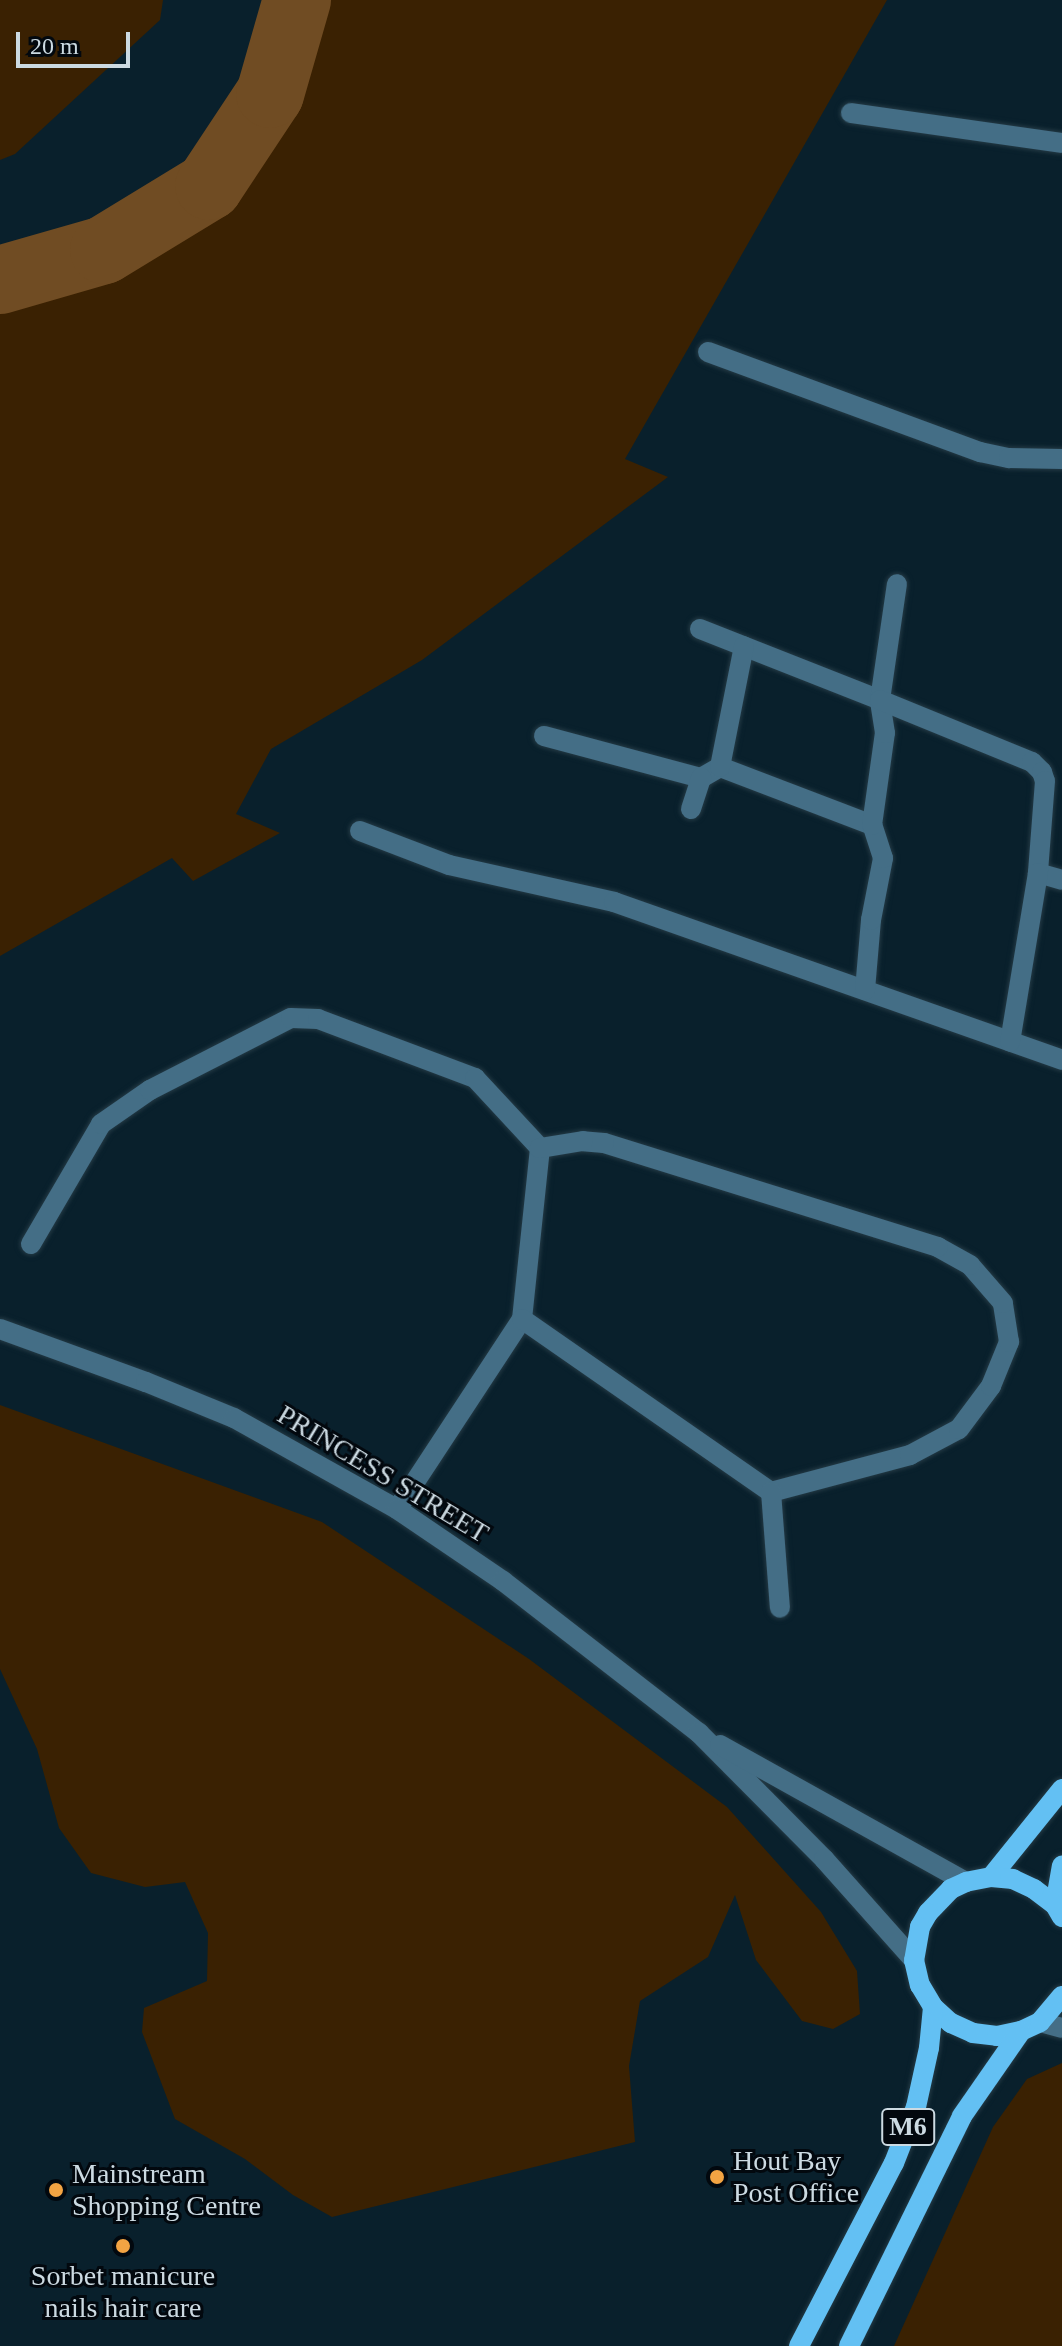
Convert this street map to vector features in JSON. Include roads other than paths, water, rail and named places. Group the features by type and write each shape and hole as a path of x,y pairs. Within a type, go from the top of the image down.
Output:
{"main road":[{"path":"991,1877 1062,1789"},
{"path":"1059,1911 1062,1866"},
{"path":"933,2007 920,1985 914,1960 920,1927 945,1895 966,1882 991,1877 1013,1879 1034,1889 1059,1911"},
{"name":"M6","path":"933,2007 951,2023 973,2033 997,2036 1021,2031 1040,2022 1062,1996"},
{"name":"M6","path":"799,2346 905,2135 923,2078 933,2007"},
{"name":"M6","path":"849,2346 962,2116 1021,2031"}],"street":[{"path":"851,113 1062,143"},
{"path":"708,352 980,452 1009,458 1062,459"},
{"path":"865,990 871,920 883,858 872,825 885,733 880,700 897,584"},
{"path":"700,629 1036,764 1045,781 1038,873 1010,1042"},
{"path":"691,809 701,778 720,767 744,646"},
{"path":"544,736 701,778"},
{"path":"720,767 872,825"},
{"path":"360,831 449,865 614,902 1062,1060"},
{"path":"1038,873 1062,880"},
{"path":"31,1244 101,1124 150,1090 291,1018 318,1019 475,1078 540,1148 522,1319 397,1509"},
{"path":"522,1319 771,1492 910,1455 959,1429 991,1386 1009,1342 1003,1303 970,1265 938,1247 604,1143 583,1141 540,1148"},
{"name":"PRINCESS STREET","path":"0,1329 234,1418 397,1509 503,1581 699,1733 824,1859 914,1960"},
{"path":"771,1492 780,1608"},
{"name":"PRINCESS STREET","path":"699,1733 966,1882"},
{"path":"1040,2022 1062,2028"}],"waterway":[{"path":"0,280 104,250 209,186 270,94 297,0"}],"place":[{"name":"Hout Bay Post Office","path":"717,2177"},
{"name":"Mainstream Shopping Centre","path":"56,2190"},
{"name":"Sorbet manicure nails hair care","path":"123,2246"}]}
